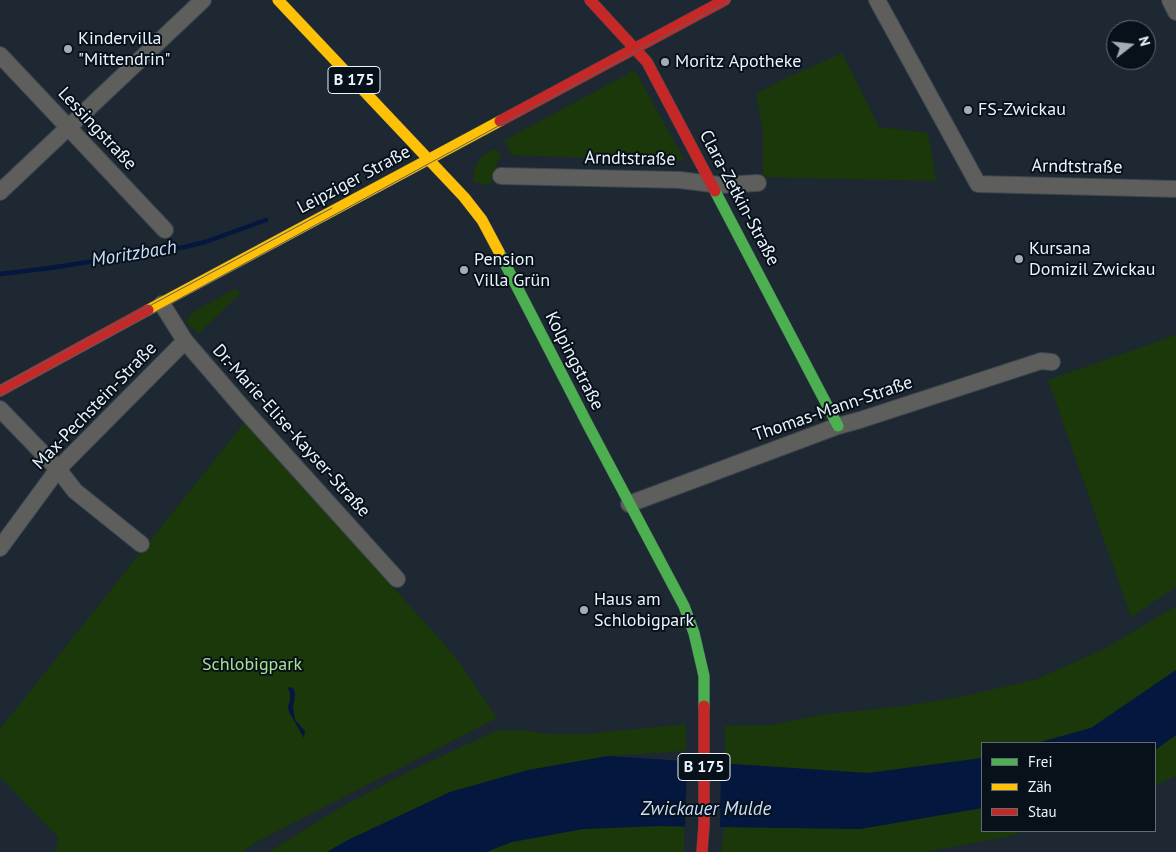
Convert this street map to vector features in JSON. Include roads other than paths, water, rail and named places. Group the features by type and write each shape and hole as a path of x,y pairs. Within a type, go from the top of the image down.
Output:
{"street":[{"path":"0,192 204,0"},
{"name":"Kolpingstraße","path":"278,0 464,197 482,220 684,606 696,642 704,682 704,825 702,852"},
{"name":"Clara-Zetkin-Straße","path":"590,0 647,62 838,426"},
{"name":"Leipziger Straße","path":"0,391 724,0"},
{"name":"Arndtstraße","path":"878,0 978,184 1176,189"},
{"path":"1170,0 1176,12"},
{"name":"Lessingstraße","path":"0,55 165,230"},
{"name":"Arndtstraße","path":"501,176 680,180 720,185 758,183"},
{"name":"Dr.-Marie-Elise-Kayser-Straße","path":"162,304 185,341 242,408 397,579"},
{"name":"Max-Pechstein-Straße","path":"0,548 58,468 185,341"},
{"name":"Thomas-Mann-Straße","path":"630,504 838,426 1041,361 1052,362"},
{"path":"0,409 58,468 75,491 140,544"}],"water":[{"path":"1176,670 1176,735 1156,749 1156,742 1041,742 1091,728"},
{"path":"288,688 294,689 295,695 293,708 295,720 305,731 304,738 289,712 290,694"},
{"name":"Zwickauer Mulde","path":"608,756 868,773 981,758 981,808 860,829 657,826 583,829 512,842 486,852 327,852 346,841 450,792 528,770"}],"waterway":[{"name":"Moritzbach","path":"0,274 185,247 205,242 266,220"}],"tram line":[{"path":"0,396 731,0"},
{"path":"0,386 332,208"}],"place":[{"name":"Kindervilla \"Mittendrin\"","path":"68,49"},
{"name":"Moritz Apotheke","path":"665,62"},
{"name":"FS-Zwickau","path":"968,110"},
{"name":"Kursana Domizil Zwickau","path":"1019,259"},
{"name":"Pension Villa Grün","path":"464,270"},
{"name":"Haus am Schlobigpark","path":"584,610"}],"park label":[{"name":"Schlobigpark","path":"252,665"}]}
